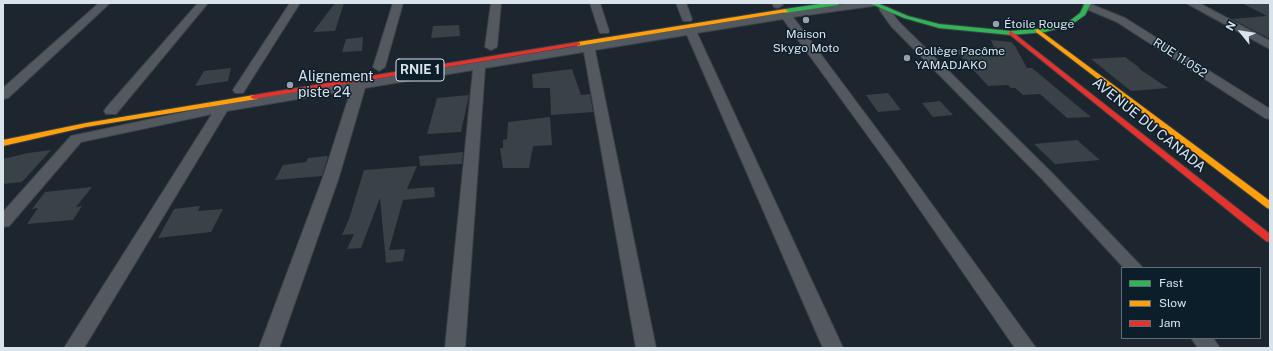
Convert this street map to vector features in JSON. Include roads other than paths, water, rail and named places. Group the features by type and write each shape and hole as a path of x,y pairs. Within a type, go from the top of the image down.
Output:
{"main road":[{"name":"RNIE 1","path":"3,142 86,125 838,3"},
{"path":"876,5 914,19 940,26 976,31 1011,33 1038,31 1073,22 1083,14 1088,5"},
{"name":"AVENUE DU CANADA","path":"1038,31 1270,206"},
{"name":"AVENUE DU CANADA","path":"1011,33 1267,234"}],"street":[{"path":"3,95 105,3"},
{"path":"111,111 203,3"},
{"path":"239,90 295,3"},
{"path":"379,67 398,3"},
{"path":"490,47 496,3"},
{"path":"595,3 604,31"},
{"path":"681,3 689,25 833,348"},
{"path":"1191,3 1270,46"},
{"path":"3,222 76,138 222,108 588,49 689,25 781,8 876,5 1048,177 1133,267"},
{"name":"RUE 11.052","path":"1088,5 1121,20 1270,115"},
{"path":"781,8 897,166 1026,348"},
{"path":"588,49 646,348"},
{"path":"455,348 480,66"},
{"path":"269,348 331,177 359,86"},
{"path":"74,348 222,108"},
{"path":"1202,339 1210,348"}],"place":[{"name":"Maison Skygo Moto","path":"806,20"},
{"name":"Étoile Rouge","path":"996,24"},
{"name":"Collège Pacôme YAMADJAKO","path":"907,58"},
{"name":"Alignement piste 24","path":"290,85"}]}
